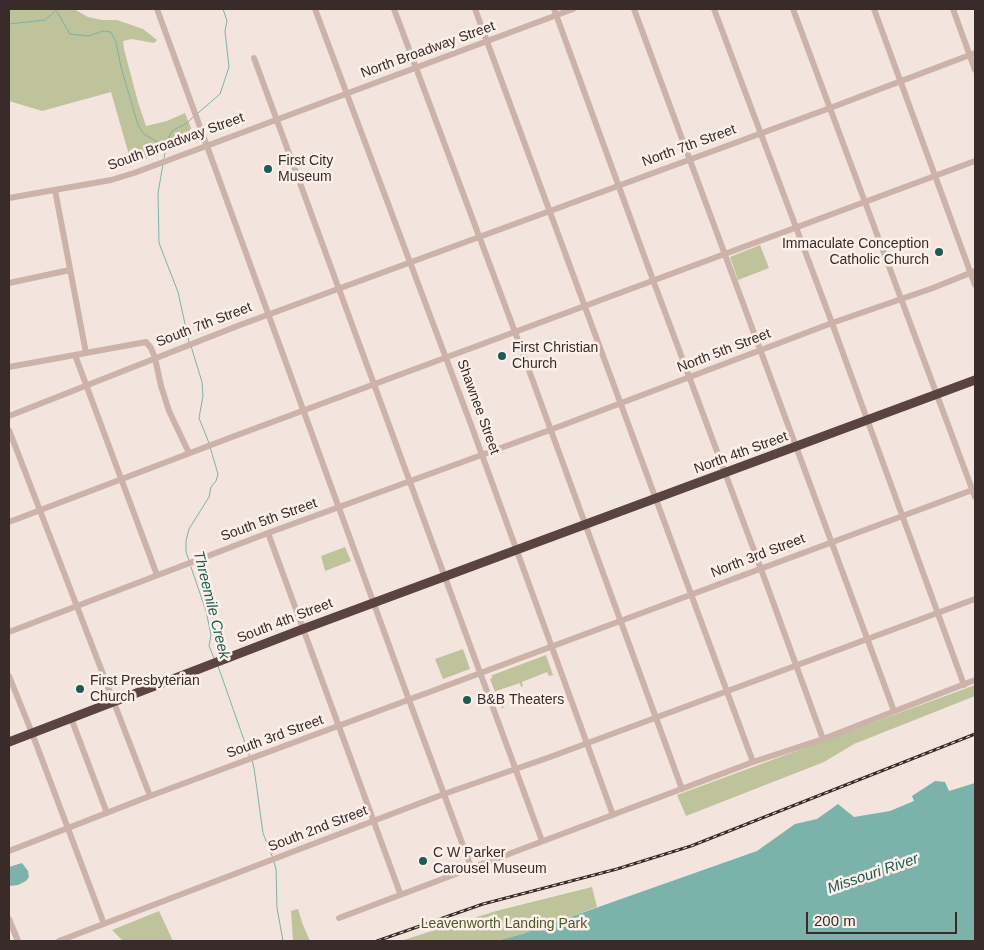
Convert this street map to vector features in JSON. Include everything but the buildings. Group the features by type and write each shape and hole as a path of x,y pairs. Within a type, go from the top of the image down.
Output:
{"highway":[{"name":"North 4th Street","path":"516,550 975,380"},
{"name":"South 4th Street","path":"9,742 303,629 516,550"}],"street":[{"path":"157,9 471,867"},
{"name":"Shawnee Street","path":"315,9 482,455 550,647 613,815"},
{"path":"394,9 515,332 619,622 682,789"},
{"path":"475,9 753,762"},
{"name":"North Broadway Street","path":"347,93 487,42 555,12 573,9"},
{"path":"634,9 894,711"},
{"path":"714,9 832,323 964,684"},
{"path":"793,9 974,492"},
{"path":"874,9 973,272 975,285"},
{"path":"952,9 972,54 975,70"},
{"path":"555,12 652,280 690,377 823,739"},
{"name":"North 7th Street","path":"411,263 972,54"},
{"path":"254,58 408,482 542,841"},
{"name":"South Broadway Street","path":"9,198 112,180 347,93"},
{"path":"9,522 188,453 975,161"},
{"path":"55,190 86,353"},
{"name":"South 7th Street","path":"9,416 176,349 411,263"},
{"path":"9,282 70,270"},
{"name":"North 5th Street","path":"482,455 973,272"},
{"path":"9,367 146,342 155,358 169,411 188,453"},
{"path":"75,355 157,576"},
{"path":"9,430 150,796"},
{"name":"South 5th Street","path":"9,632 268,533 482,455"},
{"name":"North 3rd Street","path":"550,647 902,516 974,492"},
{"path":"268,533 400,894"},
{"name":"South 2nd Street","path":"59,941 444,794 975,599"},
{"name":"South 3rd Street","path":"9,851 107,812 550,647"},
{"path":"9,676 104,924"},
{"path":"339,918 753,762 823,739 975,680"},
{"path":"71,718 107,812"},
{"path":"9,918 18,941"}],"green space":[{"path":"9,9 74,9 88,17 102,20 117,20 143,29 157,40 154,43 132,39 123,41 146,126 167,121 185,113 191,128 185,141 178,147 162,149 157,154 146,159 131,162 111,92 42,111 9,101"},
{"path":"760,245 769,268 738,280 730,257"},
{"path":"345,547 351,561 325,571 321,556"},
{"path":"463,649 470,669 443,679 435,659"},
{"path":"546,655 553,675 549,676 547,672 522,682 523,686 521,687 520,683 496,691 501,705 505,705 502,709 490,679 492,676 490,676"},
{"path":"975,685 975,696 854,744 824,762 686,816 677,795"},
{"name":"Leavenworth Landing Park","path":"592,887 597,907 522,934 496,941 400,941 496,911"},
{"path":"298,909 310,941 293,941 291,911"},
{"path":"159,911 173,941 123,941 112,930"}],"water":[{"name":"Missouri River","path":"935,781 945,782 949,791 975,783 975,940 496,941 522,934 757,851 795,824 817,819 838,804 854,817 890,811 914,801 912,796"},
{"path":"22,863 28,871 29,877 18,885 9,886 9,867"}],"waterway":[{"name":"Threemile Creek","path":"198,113 220,94 229,67 225,31 227,21 223,9"},
{"path":"9,24 45,20 56,10 70,34 89,36 103,31 111,32 116,42 121,67 138,125 144,134 166,147"},
{"name":"Threemile Creek","path":"164,158 168,139 172,131 187,123 193,117"},
{"name":"Threemile Creek","path":"163,164 158,193 159,243 178,292 189,342"},
{"name":"Threemile Creek","path":"191,346 202,382 203,396 199,418 209,443"},
{"name":"Threemile Creek","path":"189,560 186,552 189,529 209,497 211,487 216,481 218,474 210,447"},
{"name":"Threemile Creek","path":"191,567 206,611 211,635 209,646 214,658"},
{"name":"Threemile Creek","path":"218,666 250,757"},
{"name":"Threemile Creek","path":"252,760 263,833 272,856"},
{"name":"Threemile Creek","path":"274,862 276,869 277,908 283,941"}],"railway":[{"path":"377,941 483,904 617,869 691,846 975,734"}],"place":[{"name":"First City Museum","path":"268,169"},
{"name":"Immaculate Conception Catholic Church","path":"939,252"},
{"name":"First Christian Church","path":"502,356"},
{"name":"First Presbyterian Church","path":"80,689"},
{"name":"B&B Theaters","path":"467,700"},
{"name":"C W Parker Carousel Museum","path":"423,861"}]}
